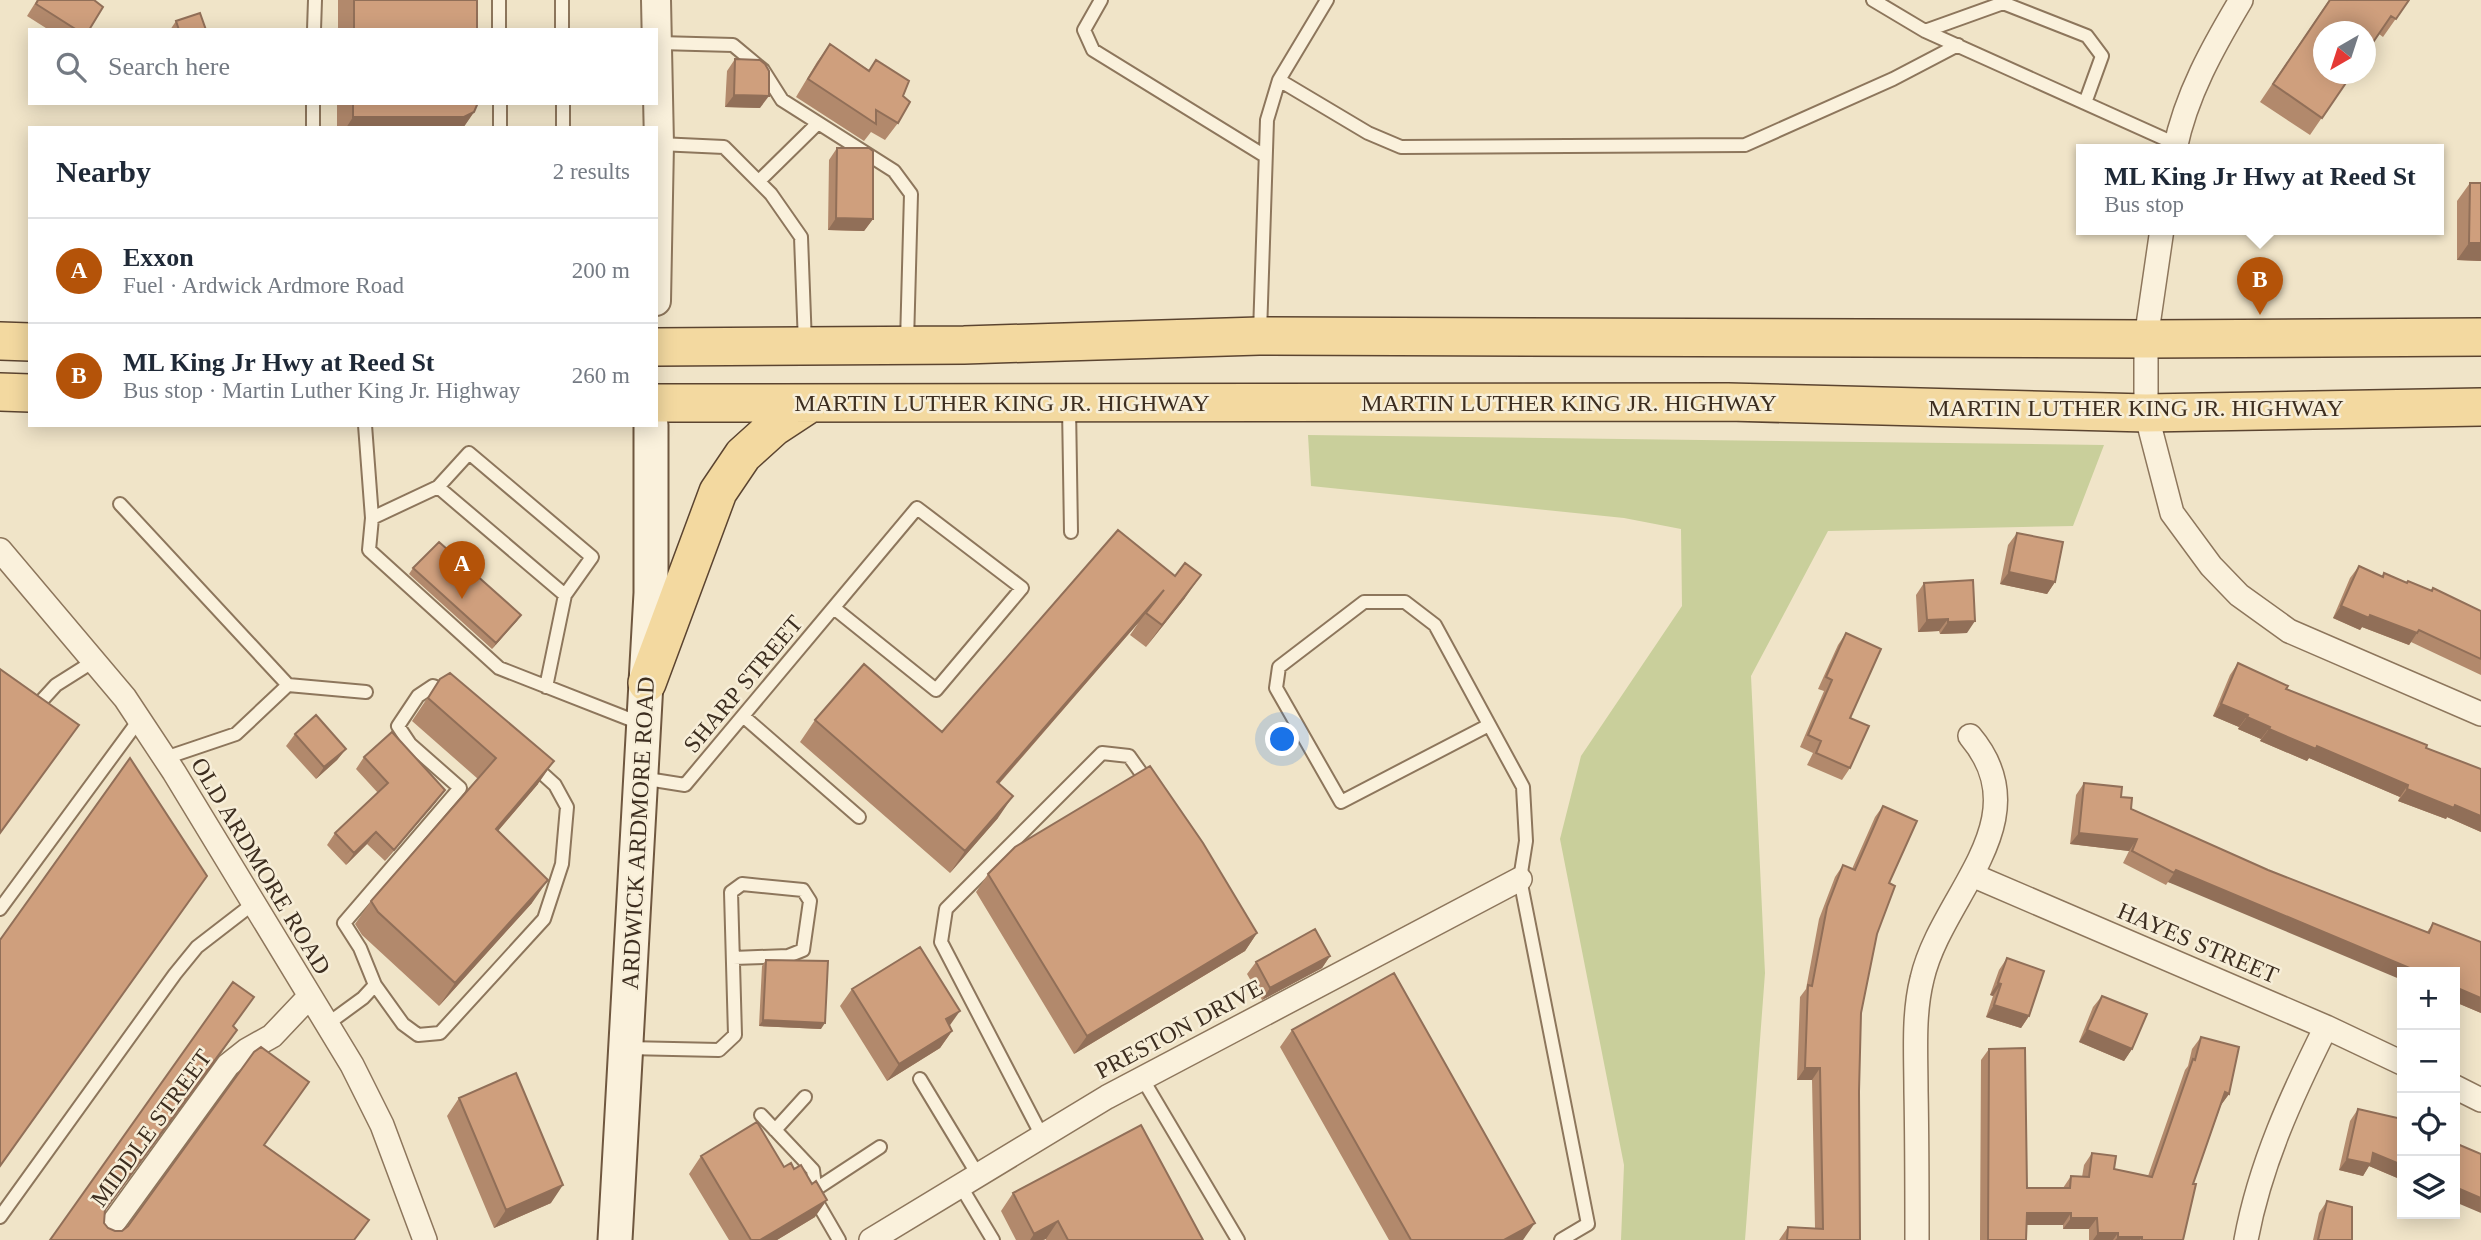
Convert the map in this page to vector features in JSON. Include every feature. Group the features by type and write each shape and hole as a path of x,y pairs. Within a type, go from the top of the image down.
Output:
{"main road":[{"path":"658,347 805,347 1259,336 2146,339 2481,337"},
{"path":"0,341 28,342"},
{"path":"0,392 28,393"},
{"name":"MARTIN LUTHER KING JR. HIGHWAY","path":"658,403 1728,402 2146,413 2481,407"},
{"path":"647,683 718,492 743,455 774,427 809,404"},
{"name":"ARDWICK ARDMORE ROAD","path":"615,1240 651,593 651,427"}],"street":[{"path":"656,0 658,28"},
{"path":"2176,144 2202,67 2241,0"},
{"path":"658,29 658,196"},
{"path":"2161,235 2146,339 2146,413 2172,513 2211,566 2239,594 2289,631 2481,714"},
{"name":"OLD ARDMORE ROAD","path":"4,561 125,698 165,758 352,1065 382,1125 425,1240"},
{"path":"1917,1240 1918,1000 1940,928 1972,875 1993,828 1996,802 1990,768 1970,736"},
{"name":"HAYES STREET","path":"1972,875 2326,1027 2397,1061"},
{"name":"PRESTON DRIVE","path":"871,1240 1142,1078 1520,879"},
{"name":"MIDDLE STREET","path":"101,1240 228,1065 272,1036 309,997"},
{"path":"2246,1240 2271,1147 2293,1093 2326,1027"},
{"path":"2460,1090 2481,1100"}],"lane":[{"path":"314,28 315,0"},
{"path":"499,0 499,28"},
{"path":"562,0 562,28"},
{"path":"1101,0 1084,30 1093,50 1265,156"},
{"path":"1259,336 1267,120 1279,80 1327,0"},
{"path":"1873,0 1925,31 2169,144"},
{"path":"1925,31 2003,3 2087,36 2102,56 2085,103"},
{"path":"659,43 733,45 763,70 782,100 894,171 911,194 907,345"},
{"path":"1279,80 1368,133 1401,147 1745,145 1893,79 1958,46"},
{"path":"313,105 313,126"},
{"path":"500,105 500,126"},
{"path":"563,105 563,126"},
{"path":"759,181 818,123"},
{"path":"659,144 724,148 771,194 801,237 805,347"},
{"path":"1069,403 1071,532"},
{"path":"365,427 372,518 369,550 499,668 644,725"},
{"path":"372,518 438,487 470,453 494,481 558,537 592,557 565,594 546,687"},
{"path":"438,487 493,527 565,594"},
{"path":"120,504 288,685 366,692"},
{"name":"SHARP STREET","path":"641,778 685,785 743,716 834,607 917,508 1021,588 936,690 834,607"},
{"path":"1489,724 1340,802 1276,688 1279,667 1364,602 1405,602 1435,625 1523,786 1526,841 1520,879 1588,1224 1562,1240"},
{"path":"23,701 34,709 56,685 94,661"},
{"path":"165,758 236,734 288,685"},
{"path":"463,702 453,693 433,686 418,696 398,726 410,744 460,788 344,923 360,947 375,985 403,1024 418,1035 440,1033 544,919 562,864 567,807 555,785 524,757"},
{"path":"743,716 859,817"},
{"path":"0,909 139,720"},
{"path":"1042,1136 941,942 946,909 1102,753 1129,757 1152,790"},
{"path":"627,1048 719,1050 735,1035 731,892 742,884 803,890 810,901 803,950 788,956 733,958"},
{"path":"0,1217 175,974 197,947 254,903"},
{"path":"326,1024 363,998 375,985"},
{"path":"1142,1078 1238,1240"},
{"path":"920,1079 969,1180 993,1240"},
{"path":"775,1130 805,1097"},
{"path":"761,1115 813,1170 817,1202 839,1240"},
{"path":"816,1189 880,1147"}],"green space":[{"path":"1308,435 2104,445 2073,526 1828,531 1751,676 1765,973 1745,1240 1621,1240 1624,1165 1560,839 1581,756 1682,606 1681,529 1624,518 1311,486"}],"building":[{"path":"38,0 94,0 103,7 90,28 74,28 36,4"},
{"path":"354,0 477,0 477,28 354,28"},
{"path":"2330,0 2409,0 2396,19 2391,16 2376,38 2376,21 2316,21"},
{"path":"200,13 205,28 178,28 176,21"},
{"path":"2313,25 2313,84 2345,84 2322,118 2273,84"},
{"path":"830,44 869,71 876,60 909,81 903,96 910,102 898,123 876,110 876,124 808,79"},
{"path":"735,59 760,60 765,64 769,71 769,96 734,95"},
{"path":"353,105 477,105 474,112 464,117 353,117"},
{"path":"837,148 869,148 873,151 873,219 836,218"},
{"path":"2470,183 2481,183 2481,243 2469,243"},
{"path":"1118,530 1175,576 1185,563 1201,575 1162,625 1146,613 1164,590 997,782 1013,796 965,851 815,720 864,664 942,732"},
{"path":"2017,533 2063,542 2055,582 2009,572"},
{"path":"439,542 521,615 496,643 413,568"},
{"path":"2359,566 2383,577 2384,573 2432,591 2433,588 2481,611 2481,659 2419,630 2417,633 2341,606"},
{"path":"1973,580 1975,621 1927,620 1924,583"},
{"path":"1846,633 1881,649 1850,718 1869,726 1850,768 1816,753 1821,741 1808,735 1832,680 1826,677"},
{"path":"2238,663 2288,686 2286,689 2481,769 2481,816 2407,789 2408,785 2317,746 2316,749 2269,729 2270,727 2247,717 2248,715 2221,704"},
{"path":"0,669 79,725 0,833"},
{"path":"450,673 554,761 496,829 548,880 455,983 378,912 371,901 496,758 428,698 440,679"},
{"path":"316,715 346,749 324,767 295,734"},
{"path":"392,732 445,790 394,850 376,832 354,853 335,833 388,783 364,757"},
{"path":"130,758 207,876 0,1166 0,940"},
{"path":"1150,766 1203,843 1257,933 1087,1036 988,874 1015,847"},
{"path":"2084,783 2122,787 2121,797 2132,798 2131,809 2268,870 2429,933 2433,923 2481,942 2481,998 2460,989 2460,967 2407,967 2176,870 2174,873 2132,851 2137,839 2079,833"},
{"path":"1883,806 1917,821 1889,883 1895,886 1877,934 1861,1013 1860,1240 1787,1240 1788,1227 1823,1229 1820,1068 1805,1068 1808,985 1812,986 1827,907 1843,865 1855,870"},
{"path":"1315,929 1330,956 1270,988 1256,962"},
{"path":"920,947 960,1011 946,1019 952,1031 899,1064 852,989"},
{"path":"2007,958 2044,971 2029,1016 1994,1005"},
{"path":"766,960 828,961 825,1023 763,1020"},
{"path":"1394,973 1535,1223 1504,1240 1411,1240 1292,1030"},
{"path":"233,982 254,997 233,1026 237,1030 105,1209 104,1223 115,1231 122,1231 128,1226 254,1052 261,1047 309,1082 264,1145 369,1220 354,1240 50,1240"},
{"path":"2102,996 2147,1014 2132,1049 2087,1030"},
{"path":"2201,1037 2239,1047 2229,1094 2225,1092 2193,1184 2196,1184 2183,1240 2118,1237 2118,1233 2098,1233 2097,1218 2071,1218 2071,1213 2027,1213 2026,1240 1988,1240 1989,1049 2025,1048 2027,1188 2070,1188 2071,1176 2089,1177 2092,1153 2116,1156 2114,1169 2152,1177"},
{"path":"516,1073 563,1185 506,1210 459,1098"},
{"path":"2358,1109 2397,1118 2397,1163 2373,1153 2371,1164 2347,1159"},
{"path":"757,1122 784,1167 791,1163 794,1169 801,1165 812,1184 816,1181 827,1200 760,1240 751,1240 701,1156"},
{"path":"1141,1125 1203,1240 1068,1240 1058,1221 1034,1234 1013,1193"},
{"path":"2460,1145 2481,1154 2481,1198 2460,1189"},
{"path":"2327,1201 2352,1207 2352,1240 2318,1240"}],"place":[{"name":"ML King Jr Hwy at Reed St","path":"2260,315"},
{"name":"Exxon","path":"462,599"}]}
